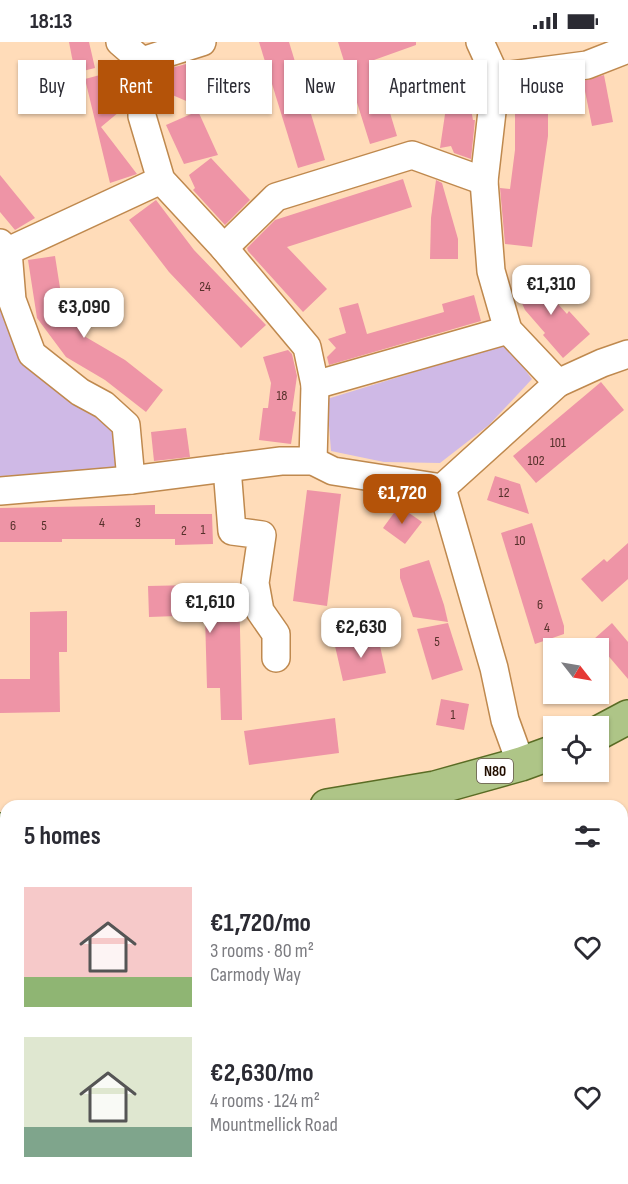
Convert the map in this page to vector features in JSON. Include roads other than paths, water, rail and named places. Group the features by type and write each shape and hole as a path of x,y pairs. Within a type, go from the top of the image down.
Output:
{"main road":[{"path":"609,727 628,717"},
{"name":"N80","path":"363,800 435,788 543,756"}],"street":[{"path":"120,42 141,60"},
{"path":"145,60 202,42"},
{"path":"480,42 496,77 484,181 491,271 508,330 558,383"},
{"path":"496,77 587,64 628,49"},
{"path":"142,114 161,180 224,248 307,346 315,385 313,461"},
{"path":"224,248 276,197 412,155 484,181"},
{"path":"131,480 126,425 104,405 80,392 32,354 12,300 4,247 161,180"},
{"path":"315,385 508,330"},
{"path":"442,488 558,383 628,354"},
{"path":"0,491 131,480 281,461 313,461 333,471 442,488"},
{"path":"227,468 232,531 262,535 255,584 260,611 276,634 276,657"},
{"path":"442,488 491,658 505,720 521,764"}]}
